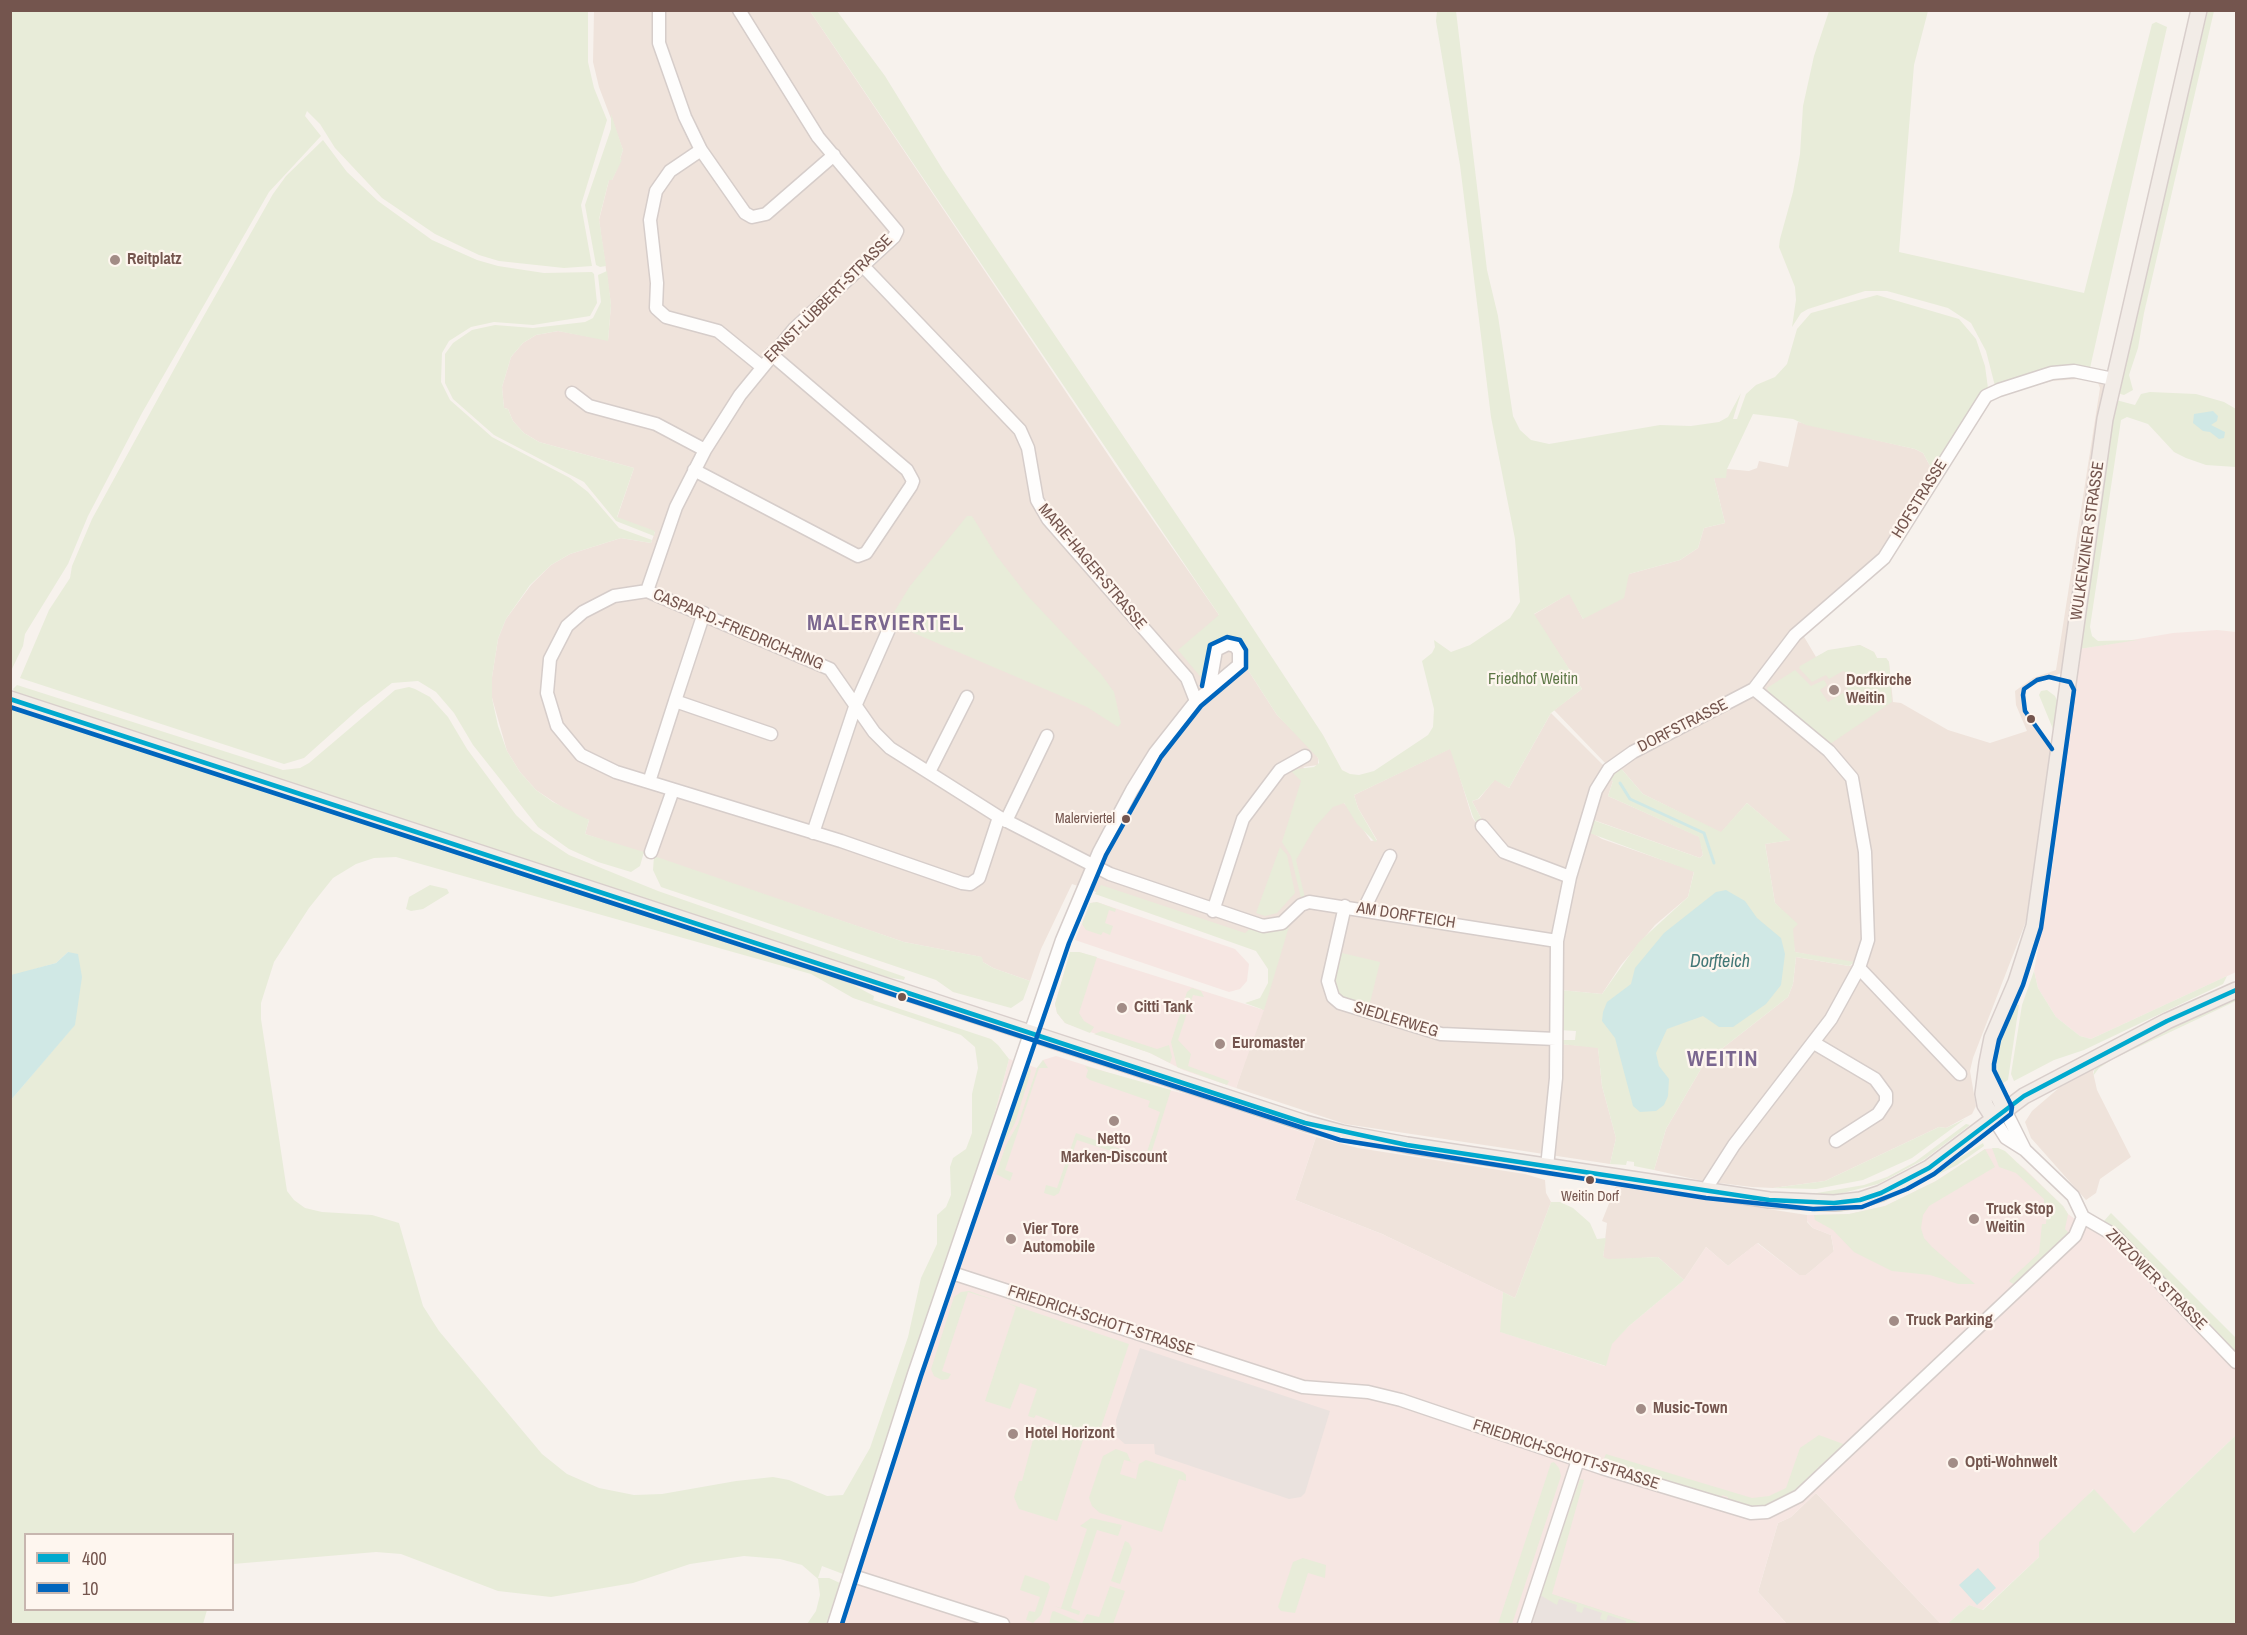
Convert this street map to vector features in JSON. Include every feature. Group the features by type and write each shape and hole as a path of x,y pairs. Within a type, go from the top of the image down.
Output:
{"main road":[{"name":"WULKENZINER STRASSE","path":"2000,1115 1986,1071 1992,1038 2016,982 2034,926 2113,379 2199,10"},
{"path":"10,699 1342,1133 1546,1167 1618,1175 1707,1191 1802,1202 1860,1200 1888,1190 1929,1168 2024,1096 2167,1021 2236,990"}],"street":[{"path":"659,10 659,43 672,87 701,150 745,213 758,218 834,155 818,137 739,10"},
{"path":"701,150 670,171 656,191 650,220 657,283 656,308 666,317 718,331 761,366"},
{"name":"ERNST-LÜBBERT-STRASSE","path":"647,591 676,507 694,470 761,366 820,303 863,266 894,237 897,231 834,155"},
{"name":"MARIE-HAGER-STRASSE","path":"863,266 1020,430 1028,448 1037,500 1048,519 1187,678 1196,701"},
{"path":"694,470 858,556 866,553 911,486 913,481 907,470 771,354"},
{"name":"HOFSTRASSE","path":"1754,690 1795,634 1884,558 1986,396 2052,373 2074,371 2113,379"},
{"path":"572,393 589,406 657,424 705,450"},
{"name":"CASPAR-D.-FRIEDRICH-RING","path":"1003,819 979,878 970,884 597,765 581,755 557,726 547,693 550,659 567,626 598,602 615,596 647,591 822,664 837,676 881,740 1003,819 1093,867 1263,926"},
{"path":"649,782 704,613"},
{"path":"813,833 856,704 892,620"},
{"path":"834,1624 1053,963 1093,867 1132,790 1155,753 1196,701 1209,690"},
{"path":"1707,1191 1709,1184 1734,1145 1814,1043 1859,968 1868,940 1865,852 1852,778 1829,751 1754,690"},
{"name":"DORFSTRASSE","path":"1546,1167 1556,1078 1557,941 1570,877 1596,790 1608,770 1633,752 1754,690"},
{"path":"929,772 967,697"},
{"path":"675,701 771,734"},
{"path":"1003,819 1047,736"},
{"path":"1214,910 1243,819 1280,770 1305,756"},
{"path":"651,852 673,790"},
{"path":"1482,825 1504,852 1570,877"},
{"path":"1364,909 1390,856"},
{"name":"AM DORFTEICH","path":"1263,926 1281,923 1305,902 1345,906 1557,941"},
{"name":"SIEDLERWEG","path":"1345,906 1328,981 1333,997 1340,1003 1441,1034 1556,1039"},
{"path":"1859,968 1960,1074"},
{"path":"1814,1043 1875,1079 1886,1094 1884,1108 1878,1114 1836,1140"},
{"name":"ZIRZOWER STRASSE","path":"2000,1115 2025,1150 2073,1196 2083,1217 2114,1235 2236,1362"},
{"name":"FRIEDRICH-SCHOTT-STRASSE","path":"949,1272 1303,1387 1368,1392 1401,1400 1578,1460 1742,1511 1767,1512 1782,1507 1799,1496 2075,1236 2083,1217"},
{"path":"1524,1624 1578,1460"},
{"path":"850,1575 1004,1624"}],"shaded area":[{"path":"594,11 810,11 1125,480 1235,638 1244,645 1248,658 1246,667 1277,715 1314,750 1318,758 1318,765 1303,767 1347,806 1371,841 1377,840 1358,808 1354,795 1451,748 1472,817 1478,826 1483,822 1472,801 1479,799 1495,779 1509,788 1551,713 1604,766 1606,764 1554,710 1582,689 1533,615 1570,593 1583,619 1629,574 1680,560 1698,548 1704,528 1725,523 1714,478 1727,469 1749,471 1757,468 1759,461 1788,467 1798,422 1915,449 1923,453 1933,471 1987,400 2052,377 2074,375 2101,381 2104,386 2061,673 2027,688 2023,701 2025,711 2052,748 2032,896 2025,924 1973,1058 1970,1071 1976,1106 1972,1114 1946,1128 1939,1127 1825,1181 1773,1188 1752,1187 1703,1181 1654,1170 1666,1129 1705,1062 1788,997 1793,984 1796,957 1849,966 1855,964 1795,952 1789,918 1775,903 1765,844 1790,840 1747,803 1721,833 1643,794 1619,766 1608,778 1613,781 1608,796 1700,837 1703,855 1700,858 1591,819 1594,834 1602,839 1694,871 1688,897 1655,925 1621,965 1602,994 1560,990 1560,1044 1598,1047 1602,1086 1616,1138 1610,1164 1345,1124 1236,1088 1280,954 1072,884 1041,949 1030,981 993,968 983,962 981,957 904,942 585,834 589,820 572,814 536,790 520,772 507,751 492,698 492,677 498,639 506,619 531,585 551,565 570,554 621,538 651,543 655,532 617,518 634,468 539,442 524,433 513,421 508,409 504,408 502,387 511,357 523,343 536,335 558,331 608,340 611,305 599,220 609,180 612,180 623,150 599,87 593,62","holes":["2079,379 2098,383 2100,388 2056,670 2033,678 2015,691 2016,705 2027,731 1990,743 1948,730 1901,703 1893,702 1889,662 1886,658 1877,658 1874,652 1860,645 1828,651 1816,657 1803,635 1888,562 1981,412 1996,397 2052,381"]},
{"path":"2217,630 2236,632 2236,972 2091,1039 2080,1036 2056,1017 2038,988 2034,971 2050,885 2079,649 2173,633"},
{"path":"1097,902 1235,949 1249,964 1247,981 1240,989 1229,992 1075,940 1090,903"},
{"name":"Citti Tank","path":"1079,952 1264,1010 1236,1088 1183,1070 1150,1053 1065,1023 1057,1013 1055,1004 1070,953"},
{"path":"1056,1056 1151,1086 1190,1095 1316,1137 1295,1200 1382,1234 1503,1292 1501,1332 1605,1366 1611,1344 1684,1280 1706,1247 1728,1266 1757,1243 1799,1275 1806,1275 1834,1251 1831,1235 1813,1228 1807,1221 1807,1215 1849,1214 1885,1206 1936,1181 1985,1149 1998,1148 2025,1169 2063,1206 2068,1214 2092,1231 2113,1241 2236,1368 2236,1435 2134,1533 2093,1489 2039,1557 1982,1610 1969,1605 1947,1624 1941,1624 1816,1493 1791,1517 1778,1523 1758,1592 1787,1624 826,1624 992,1124 1009,1059 1037,1068 1043,1060"},
{"path":"2095,1067 2093,1072 2097,1090 2131,1157 2100,1179 2096,1193 2086,1200 2031,1138 2025,1122 2032,1111 2060,1087"},
{"path":"1316,1137 1358,1148 1525,1174 1545,1180 1546,1193 1551,1202 1515,1298 1382,1234 1295,1200"},
{"path":"1616,1186 1807,1215 1807,1222 1813,1228 1831,1235 1834,1252 1806,1275 1799,1275 1758,1243 1728,1266 1706,1247 1684,1280 1658,1257 1608,1260 1603,1257 1607,1223 1602,1221"},
{"path":"1140,1348 1330,1411 1305,1493 1301,1497 1289,1499 1155,1454 1154,1444 1125,1444 1117,1437 1116,1420"},
{"path":"1816,1493 1941,1624 1787,1624 1758,1592 1778,1523 1791,1517"},
{"path":"1542,1591 1643,1624 1531,1624"}],"green space":[{"path":"10,11 588,11 588,62 594,88 607,120 581,205 592,266 564,268 499,261 479,255 435,234 382,198 335,148 320,124 307,111 305,116 321,136 269,192 142,413 88,516 68,564 25,634 23,646 11,671"},
{"name":"Friedhof Weitin","path":"810,11 837,11 885,76 943,170 1235,601 1323,735 1342,770 1350,774 1359,775 1374,771 1428,735 1433,727 1434,709 1422,661 1432,653 1435,647 1434,640 1451,652 1470,645 1510,618 1520,602 1515,539 1491,417 1460,165 1436,21 1437,11 1456,11 1487,270 1498,316 1513,416 1520,430 1531,440 1549,444 1660,425 1691,426 1719,422 1728,417 1741,393 1733,419 1737,419 1746,394 1756,385 1775,377 1787,364 1797,329 1811,313 1877,295 1959,319 1976,339 1985,366 1988,388 1978,399 1933,471 1923,453 1915,449 1806,425 1793,419 1753,414 1727,469 1726,478 1714,478 1725,523 1704,528 1698,548 1680,560 1629,574 1624,598 1583,619 1569,594 1534,614 1582,689 1551,713 1509,788 1495,780 1478,799 1472,801 1483,822 1478,826 1473,817 1450,749 1354,795 1358,808 1377,841 1375,842 1357,824 1344,803 1333,807 1315,827 1296,860 1305,898 1301,898 1291,856 1282,842 1301,781 1290,770 1314,767 1319,763 1318,758 1277,715 1246,667 1247,650 1240,641 1227,637 1214,644 1210,650 1204,681 1178,650 1219,615"},
{"path":"1829,11 1928,11 1914,65 1899,252 2084,293 2152,24 2156,22 2167,27 2090,368 1995,386 1986,351 1971,323 1948,308 1887,291 1865,291 1808,309 1801,313 1792,327 1796,300 1795,287 1779,247 1800,154 1803,106 1814,56"},
{"path":"2208,11 2214,11 2144,313 2138,348 2129,375 2133,390 2124,395 2117,393"},
{"path":"611,114 623,150 620,159 622,160 612,180 609,180 599,219 606,266 600,267 596,265 585,205 611,129"},
{"path":"323,140 347,172 378,201 432,240 477,260 498,266 544,273 592,272 594,274 597,303 590,316 533,325 494,322 471,327 449,341 442,353 441,382 450,400 492,437 570,478 588,492 619,528 652,540 651,543 621,538 570,554 551,565 530,585 506,619 498,639 492,677 492,698 498,726 507,751 520,772 536,790 553,802 589,820 585,834 644,852 640,866 631,872 598,862 569,849 538,827 473,745 454,713 436,692 418,681 392,683 361,707 304,758 284,764 20,678 49,610 70,578 72,566 92,519 189,342 273,194 286,176"},
{"path":"607,271 611,305 608,341 558,331 536,335 523,343 511,357 502,387 504,408 508,409 513,421 524,433 539,442 634,468 617,517 655,531 654,536 616,521 584,482 494,435 453,399 445,383 445,354 453,343 472,330 495,325 533,328 585,322 593,318 601,302 598,275"},
{"path":"2150,392 2196,394 2224,402 2236,409 2236,467 2206,465 2186,458 2174,452 2148,424 2127,417 2121,420 2090,627 2092,636 2098,641 2138,640 2079,649 2116,400 2135,405 2141,394"},
{"path":"967,516 972,516 996,555 1027,595 1101,674 1114,692 1121,723 1118,727 1087,707 888,622 910,586"},
{"path":"1860,645 1874,652 1877,658 1886,658 1889,662 1892,702 1830,744 1769,694 1767,688 1795,670 1811,686 1824,680 1827,685 1820,690 1828,702 1848,690 1846,686 1854,681 1850,674 1843,671 1829,679 1826,675 1812,682 1799,668 1800,666 1828,650"},
{"path":"17,685 283,770 300,768 309,763 395,690 409,687 430,697 448,717 467,749 516,815 533,831 569,855 658,891 905,977 904,980 880,976 17,695 13,689"},
{"path":"2047,690 2055,696 2060,707 2055,734 2039,695 2041,691"},
{"path":"10,707 833,974 874,996 873,1000 991,1039 998,1045 1009,1059 992,1124 843,1574 822,1566 818,1578 829,1578 840,1583 826,1624 807,1624 816,1611 820,1595 818,1579 802,1565 780,1559 744,1556 690,1564 633,1583 551,1597 498,1591 401,1554 376,1552 234,1564 234,1533 24,1533 24,1611 207,1611 203,1624 11,1624 11,1100 74,1025 68,952 56,963 11,976","holes":["396,857 811,974 853,998 961,1035 975,1047 978,1068 972,1094 972,1133 966,1149 953,1158 950,1167 951,1195 946,1207 937,1215 937,1244 921,1278 908,1337 870,1448 843,1495 827,1496 789,1480 773,1477 662,1494 634,1495 599,1488 567,1474 542,1454 439,1331 423,1306 399,1223 372,1215 322,1212 305,1208 287,1191 261,1019 261,1003 274,962 309,908 333,878 356,864 374,858"]},
{"path":"1619,766 1643,794 1721,832 1747,803 1791,840 1765,844 1775,903 1798,924 1793,929 1795,952 1855,962 1849,966 1796,957 1793,984 1788,997 1705,1062 1666,1129 1654,1170 1634,1166 1634,1162 1627,1161 1626,1165 1610,1164 1616,1138 1602,1086 1598,1048 1560,1044 1559,1040 1575,1040 1576,1031 1559,1030 1560,990 1602,994 1639,942 1688,897 1694,872 1587,832 1590,819 1700,858 1703,855 1699,837 1608,796 1613,781 1607,778"},
{"path":"1280,847 1287,855 1295,893 1277,913 1265,916 1256,913"},
{"path":"654,856 904,942 982,957 983,962 993,968 1030,981 1023,1000 1011,1008 953,992 936,980 661,887 653,870"},
{"path":"430,885 447,889 449,893 423,909 411,911 406,909 409,897"},
{"path":"1101,885 1245,933 1252,927 1275,930 1290,923 1264,1010 1245,1003 1260,998 1268,983 1268,969 1256,951 1095,894"},
{"path":"1097,902 1116,909 1115,912 1109,910 1105,923 1113,926 1110,935 1103,932 1101,935 1086,930 1082,924 1090,903"},
{"path":"1070,952 1097,957 1079,1013 1084,1021 1094,1027 1090,1033 1065,1023 1057,1013 1055,1004"},
{"path":"1342,953 1380,962 1369,1007 1340,998 1333,986"},
{"path":"2034,971 2038,988 2056,1017 2080,1036 2091,1039 2227,976 2223,984 2084,1050 2054,1060 2014,1081 2011,1074 2022,1005"},
{"path":"1192,988 1201,991 1204,997 1193,995 1178,1040 1191,1054 1188,1066 1229,1081 1227,1085 1177,1067 1171,1042 1187,992"},
{"path":"2236,995 2236,1001 2113,1059 2099,1068 2093,1076 2095,1067 2103,1060"},
{"path":"2016,1004 2019,1005 2008,1080 2003,1083 1998,1076 1996,1050"},
{"path":"1102,1031 1157,1049 1169,1045 1172,1057 1170,1063 1150,1053 1094,1034"},
{"path":"1043,1060 1048,1068 1039,1068 1005,1170 1013,1173 1010,1181 996,1174 1006,1145 1018,1124 1037,1068"},
{"path":"1085,1066 1171,1090 1148,1163 1077,1140 1059,1193 1054,1196 1044,1193 1046,1185 1057,1188 1076,1133 1145,1158 1160,1112 1148,1107 1150,1101 1090,1080 1086,1077 1088,1070"},
{"path":"1029,1067 1031,1071 1015,1123 1004,1142 992,1172 990,1167 1008,1126"},
{"path":"1965,1119 1912,1158 1863,1180 1816,1189 1773,1188 1825,1181 1939,1127 1946,1128"},
{"path":"1966,1124 1970,1125 1925,1159 1878,1184 1835,1195 1814,1197 1764,1192 1817,1193 1864,1185 1887,1177 1915,1162"},
{"path":"1983,1143 1984,1146 1957,1165 1884,1202 1841,1212 1814,1212 1815,1209 1884,1198 1933,1175"},
{"path":"1992,1148 2005,1151 2063,1206 2068,1214 2065,1229 2069,1233 2016,1286 2009,1281 2039,1253 2042,1224 2046,1224 2047,1208 2044,1207 2044,1199 2016,1173 1999,1167"},
{"path":"1985,1149 1995,1167 1929,1206 1923,1215 1921,1228 1924,1238 1932,1247 1975,1284 1958,1284 1930,1275 1892,1271 1854,1252 1833,1230 1815,1220 1814,1215 1849,1214 1885,1206 1936,1181"},
{"path":"1551,1202 1560,1202 1573,1208 1590,1223 1597,1239 1606,1238 1603,1257 1608,1259 1658,1257 1684,1280 1629,1326 1612,1344 1606,1366 1500,1332 1503,1292 1515,1298"},
{"path":"2111,1213 2236,1338 2236,1355 2104,1221"},
{"path":"969,1291 997,1301 968,1292 942,1371 951,1374 948,1379 942,1380 934,1376 931,1369 954,1297 961,1292"},
{"path":"1007,1303 1129,1344 1099,1433 1090,1436 1036,1415 1034,1418 1028,1416 1037,1389 1020,1383 1010,1409 985,1401 1016,1307"},
{"path":"920,1388 862,1563 860,1560 915,1389"},
{"path":"1049,1426 1084,1437 1057,1521 1019,1509 1014,1497 1019,1481 1022,1481 1035,1432 1039,1428"},
{"path":"1819,1435 1846,1445 1796,1492 1765,1507 1727,1503 1728,1497 1722,1495 1719,1501 1602,1463 1606,1454 1752,1498 1769,1496 1786,1488 1800,1448"},
{"path":"2236,1435 2236,1624 1947,1624 1969,1605 1983,1610 2039,1557 2039,1542 2094,1489 2134,1533"},
{"path":"1116,1449 1127,1453 1131,1462 1124,1460 1120,1474 1136,1479 1139,1464 1146,1460 1186,1475 1186,1481 1179,1479 1162,1532 1100,1513 1092,1506 1089,1498 1103,1456"},
{"path":"1554,1462 1561,1476 1512,1624 1498,1624 1551,1463"},
{"path":"1580,1479 1584,1480 1552,1594 1643,1624 1625,1624 1626,1621 1608,1615 1606,1621 1600,1619 1602,1613 1584,1607 1582,1613 1576,1611 1577,1605 1559,1599 1557,1605 1540,1595"},
{"path":"1091,1518 1122,1525 1118,1536 1097,1530 1071,1608 1080,1611 1079,1615 1054,1606 1061,1608 1087,1529 1080,1526"},
{"path":"1125,1541 1132,1549 1120,1584 1111,1581"},
{"path":"1303,1558 1326,1565 1325,1578 1308,1573 1295,1613 1281,1611 1278,1607 1293,1562"},
{"path":"1025,1575 1048,1583 1050,1587 1041,1615 1033,1623 1026,1620 1029,1611 1035,1612 1040,1597 1020,1590"},
{"path":"1110,1586 1125,1591 1113,1624 1049,1624 1054,1611 1082,1623 1087,1614 1099,1617"}],"water":[{"path":"2213,411 2218,416 2217,421 2211,425 2225,432 2224,438 2219,439 2193,423 2194,414"},
{"name":"Dorfteich","path":"1726,890 1745,901 1757,918 1781,938 1785,954 1781,985 1766,1004 1733,1027 1719,1027 1703,1016 1667,1029 1656,1053 1659,1066 1669,1079 1668,1096 1664,1105 1656,1111 1640,1112 1633,1106 1615,1038 1602,1021 1603,1012 1607,1002 1631,984 1635,968 1664,933 1716,892"},
{"path":"68,952 78,954 82,977 75,1025 11,1100 11,975 56,963"},
{"path":"1978,1568 1996,1588 1977,1605 1959,1585"}],"waterway":[{"path":"1620,783 1630,799 1704,833 1714,863"}],"transit line":[{"name":"10","path":"842,1624 921,1376 1069,943 1106,855 1161,757 1201,706 1246,668 1246,650 1240,640 1227,637 1210,645 1202,686"},
{"name":"10","path":"10,707 1340,1140 1706,1198 1813,1209 1862,1207 1907,1189 1934,1174 2011,1114 2012,1107 1994,1070 1994,1064 1999,1040 2023,985 2041,928 2074,690 2070,682 2049,677 2037,680 2024,689 2023,695 2025,711 2052,749"},
{"name":"400","path":"10,699 1305,1123 1407,1145 1769,1200 1834,1203 1860,1200 1881,1193 1929,1168 2024,1096 2167,1021 2236,990"}],"place":[{"name":"Reitplatz","path":"115,260"},
{"name":"Dorfkirche Weitin","path":"1834,690"},
{"name":"Malerviertel","path":"1126,819"},
{"name":"Citti Tank","path":"1122,1008"},
{"name":"Euromaster","path":"1220,1044"},
{"name":"Netto Marken-Discount","path":"1114,1121"},
{"name":"Weitin Dorf","path":"1590,1180"},
{"name":"Truck Stop Weitin","path":"1974,1219"},
{"name":"Vier Tore Automobile","path":"1011,1239"},
{"name":"Truck Parking","path":"1894,1321"},
{"name":"Music-Town","path":"1641,1409"},
{"name":"Hotel Horizont","path":"1013,1434"},
{"name":"Opti-Wohnwelt","path":"1953,1463"}],"district":[{"name":"MALERVIERTEL","path":"886,624"},
{"name":"WEITIN","path":"1723,1060"}]}
